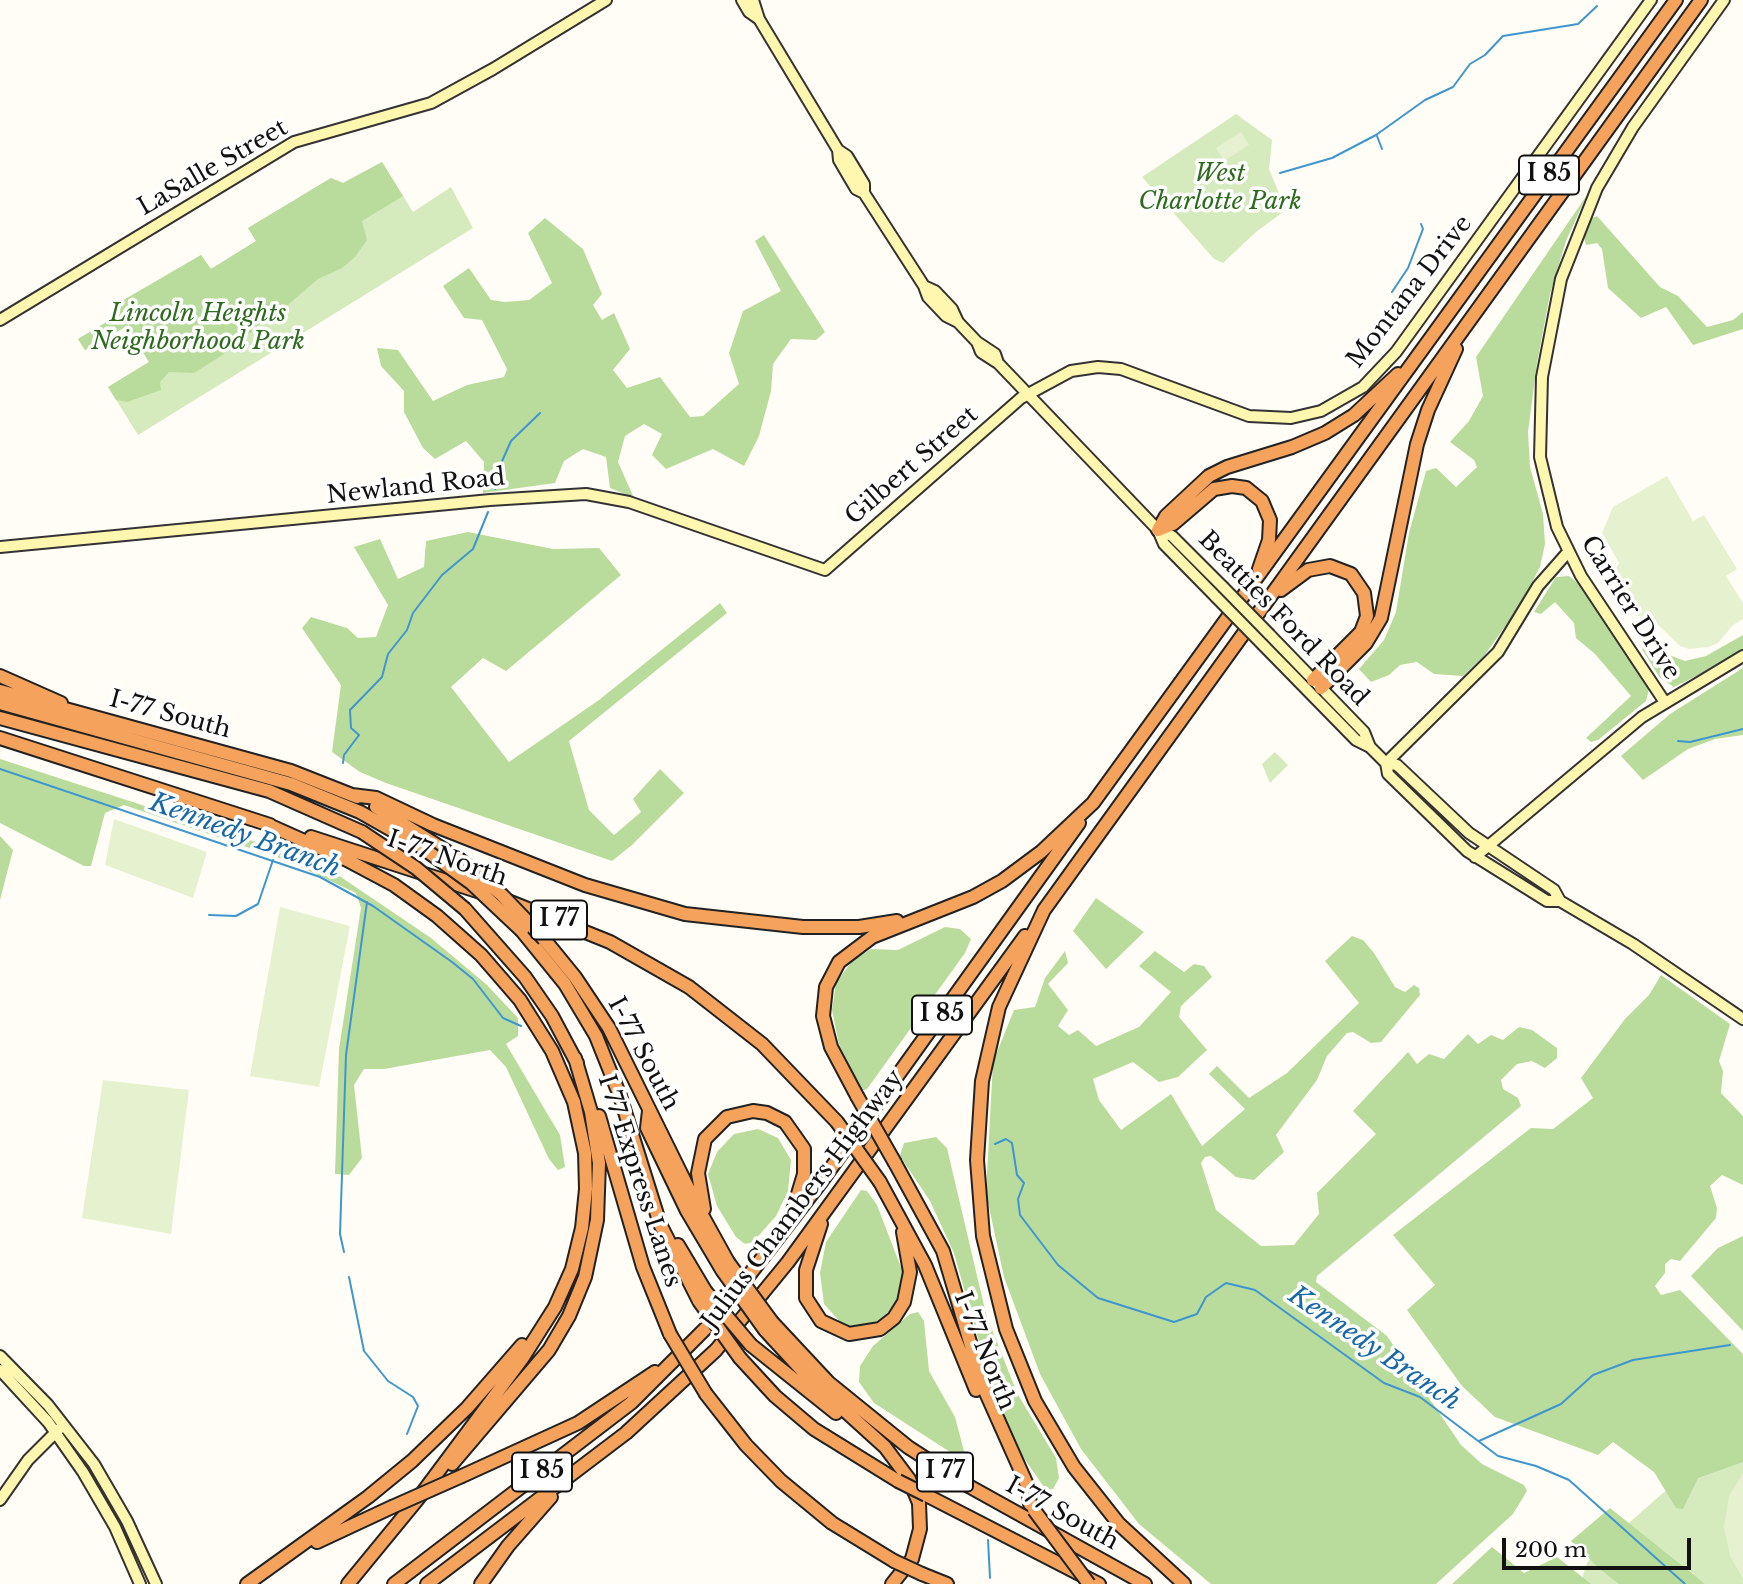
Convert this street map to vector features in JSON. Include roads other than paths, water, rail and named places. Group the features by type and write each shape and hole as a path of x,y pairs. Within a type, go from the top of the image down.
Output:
{"highway":[{"name":"I 85","path":"1093,803 1676,0"},
{"name":"I 85","path":"1044,910 1701,0"},
{"path":"1317,684 1366,643 1381,618 1417,444 1434,394 1469,320"},
{"path":"1158,530 1166,516 1209,476 1227,467 1303,443 1335,428 1363,408 1422,351"},
{"path":"1158,530 1173,524 1214,489 1232,485 1250,491 1265,505 1270,525 1269,540 1255,580"},
{"path":"1269,599 1303,573 1319,567 1330,566 1346,571 1362,588 1367,610 1361,632 1317,684"},
{"path":"0,676 50,696 76,712"},
{"name":"I-77 South","path":"0,691 291,771 352,795 411,827 459,859 502,895 544,939 601,1015 725,1266"},
{"name":"I 77 Express Lanes","path":"0,703 291,784 360,812 420,846 471,883 522,931 565,984 596,1036 617,1088 666,1239 740,1358 775,1396 814,1429 898,1481 1099,1584"},
{"name":"I 77 Express Lanes","path":"0,718 269,791 309,806 362,832 416,868 465,909 525,977 575,1058 603,1129 649,1284 670,1334 706,1394 736,1433 781,1482 832,1523 894,1562 947,1584"},
{"name":"I-77 North","path":"0,738 357,850 525,907 630,952 689,987 745,1029 795,1076 837,1122 880,1182 925,1265 994,1431 1032,1507 1089,1584"},
{"path":"352,795 376,798 433,825 585,885 685,914 763,925 821,928 859,927 918,917"},
{"path":"1032,1507 1028,1488 977,1370 943,1251 828,1039 823,1016 825,988 839,962 855,947 918,917 973,897 1002,881 1041,852 1093,803"},
{"name":"Julius Chambers Highway","path":"394,1584 614,1417 684,1352 734,1296 788,1225 1093,803"},
{"path":"264,823 360,866 416,900 471,946 528,1012 565,1077 581,1128 586,1164 586,1202 572,1269 555,1307 531,1346 417,1500 348,1584"},
{"path":"1044,910 999,1007 982,1081 978,1179 990,1272 1019,1366 1054,1436 1113,1517 1184,1584"},
{"name":"Julius Chambers Highway","path":"427,1584 661,1404 716,1350 770,1286 1044,910"},
{"path":"417,1500 478,1436 534,1370 563,1326 582,1284 597,1220 599,1163 591,1112 575,1058"},
{"path":"649,1111 647,1128 696,1227 809,1378 885,1447 909,1479 920,1512 920,1529 914,1552 892,1584"},
{"path":"709,1230 698,1172 702,1146 721,1121 746,1111 767,1113 780,1118 795,1132 804,1149 804,1174 788,1225"},
{"path":"829,1205 808,1261 805,1292 812,1310 821,1321 832,1329 849,1334 880,1329 894,1318 904,1303 910,1272 899,1214"},
{"path":"247,1584 383,1486 450,1426 519,1349 572,1269"},
{"path":"703,1297 751,1345 800,1387 885,1447"},
{"name":"I-77 South","path":"769,1326 835,1389 908,1447 975,1490 1145,1584"},
{"path":"277,1564 392,1507 578,1423 684,1352"},
{"path":"481,1584 513,1540 571,1475"}],"street":[{"name":"LaSalle Street","path":"0,320 287,146 313,135 400,115 431,103 500,65 606,0"},
{"name":"Beatties Ford Road","path":"742,0 749,12 759,19"},
{"name":"Beatties Ford Road","path":"753,0 759,19 838,150 847,156 864,184 864,193 924,286 935,291 977,342 988,346 998,363 1158,530 1164,544 1219,592 1266,640 1356,740 1370,747 1386,764 1388,774 1443,830 1475,857 1547,901 1560,901"},
{"name":"Montana Drive","path":"1027,394 1071,372 1104,367 1130,372 1228,411 1258,418 1311,414 1348,398 1377,373 1412,331 1651,0"},
{"name":"Carrier Drive","path":"1664,701 1568,552 1547,498 1539,441 1545,354 1561,279 1583,218 1615,156 1724,0"},
{"name":"Gilbert Street","path":"825,570 1027,394"},
{"name":"Newland Road","path":"0,547 490,500 586,494 629,502 825,570"},
{"path":"1386,764 1498,652 1538,586 1568,552"},
{"name":"Beatties Ford Road","path":"1266,640 1317,684 1364,732 1370,747"},
{"path":"1475,857 1614,739 1664,701 1743,656"},
{"name":"Beatties Ford Road","path":"1386,764 1397,765 1488,848 1554,890 1560,901 1666,964 1743,1019"},
{"path":"0,1356 111,1492 156,1584"},
{"path":"0,1370 60,1428 104,1506 140,1584"},
{"path":"0,1500 19,1472 60,1428"}],"waterway":[{"path":"1280,173 1332,158 1376,135 1425,100 1453,87 1470,64 1485,55 1503,36 1578,24 1597,6"},
{"path":"1377,136 1382,149"},
{"path":"1392,292 1408,268 1423,229 1421,224"},
{"path":"495,489 495,477 511,441 540,413"},
{"path":"343,763 344,755 359,735 351,728 350,710 382,677 388,654 407,630 413,613 442,575 473,549 488,512"},
{"path":"1678,741 1690,742 1743,729"},
{"name":"Kennedy Branch","path":"0,769 320,877 373,906 452,962 473,979 503,1018 521,1026"},
{"path":"209,915 236,916 258,904 273,860"},
{"path":"344,1252 340,1234 346,1055 367,902"},
{"name":"Kennedy Branch","path":"995,1144 1006,1139 1012,1143 1017,1175 1024,1183 1018,1199 1020,1215 1058,1265 1098,1298 1174,1322 1197,1314 1206,1297 1226,1283 1255,1290 1384,1383 1420,1397 1498,1456 1536,1466 1569,1480 1685,1584"},
{"path":"349,1277 364,1351 388,1381 413,1397 418,1406 407,1434"},
{"path":"1479,1441 1561,1404 1593,1375 1633,1360 1730,1345"},
{"path":"988,1540 990,1578"}],"park label":[{"name":"West Charlotte Park","path":"1220,188"},
{"name":"Lincoln Heights Neighborhood Park","path":"198,328"}]}
